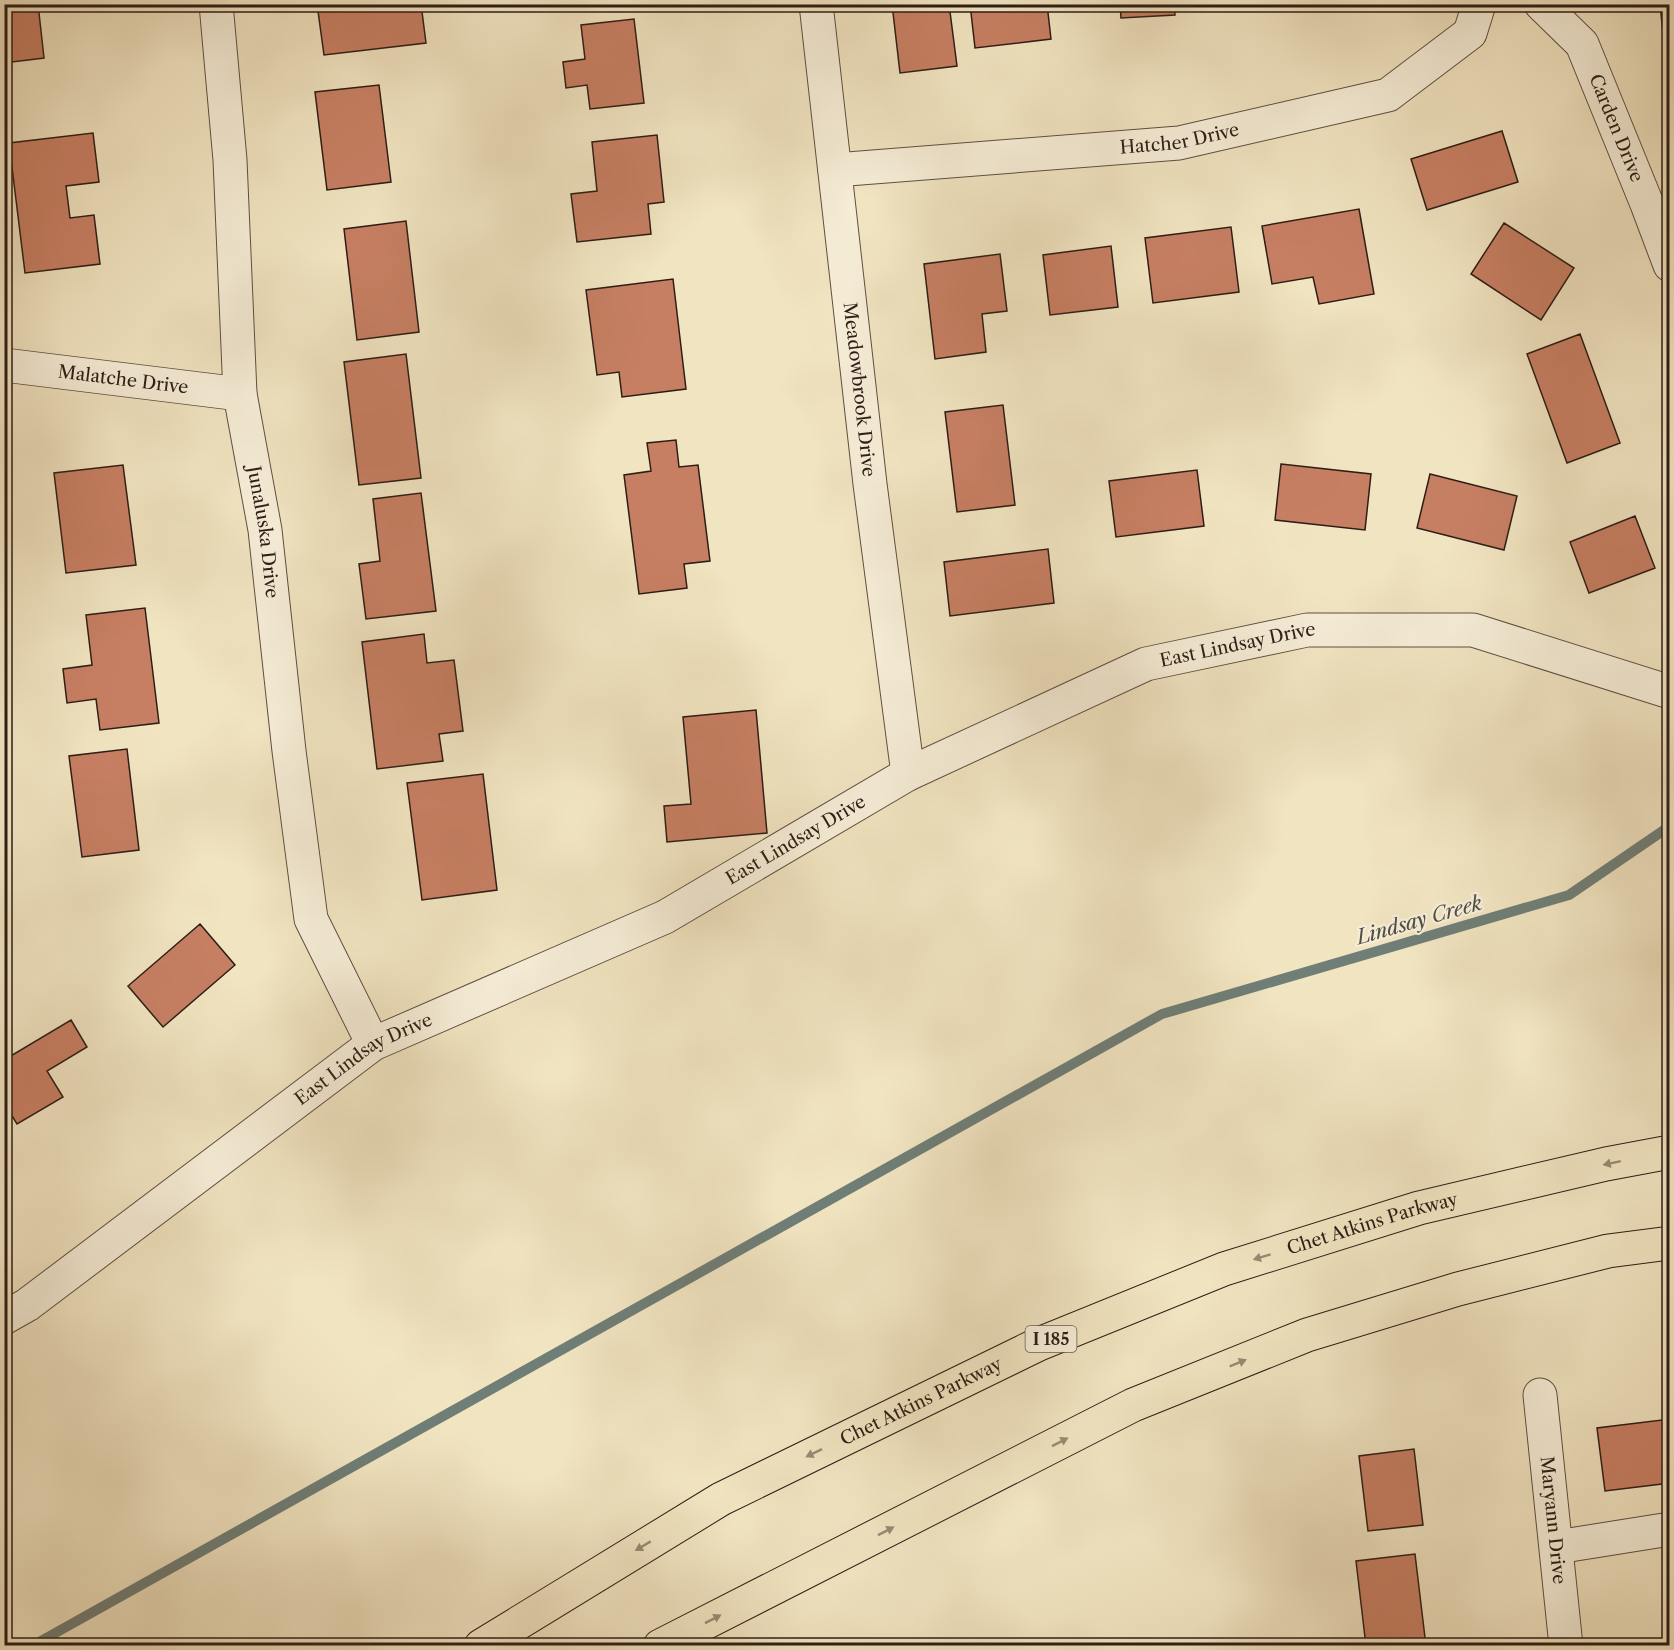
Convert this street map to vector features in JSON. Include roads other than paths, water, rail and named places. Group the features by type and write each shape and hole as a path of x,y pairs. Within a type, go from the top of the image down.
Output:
{"highway":[{"name":"Chet Atkins Parkway","path":"481,1646 721,1498 1039,1344 1224,1269 1419,1208 1606,1164 1670,1152"},
{"path":"660,1646 1133,1405 1307,1335 1458,1288 1608,1251 1670,1243"}],"street":[{"name":"Junaluska Drive","path":"216,4 230,160 240,394 265,530 289,751 311,919 373,1044"},
{"name":"Meadowbrook Drive","path":"816,4 870,484 908,774"},
{"name":"Hatcher Drive","path":"835,170 1179,143 1388,95 1470,33 1479,4"},
{"name":"Carden Drive","path":"1541,4 1582,45 1670,265"},
{"name":"Malatche Drive","path":"4,365 240,394"},
{"name":"East Lindsay Drive","path":"4,1318 27,1305 373,1044 665,917 908,774 1146,664 1307,630 1473,630 1670,692"},
{"name":"Maryann Drive","path":"1540,1395 1566,1646"},
{"path":"1557,1546 1670,1529"}],"waterway":[{"name":"Lindsay Creek","path":"32,1646 1162,1014 1569,895 1670,826"}]}
